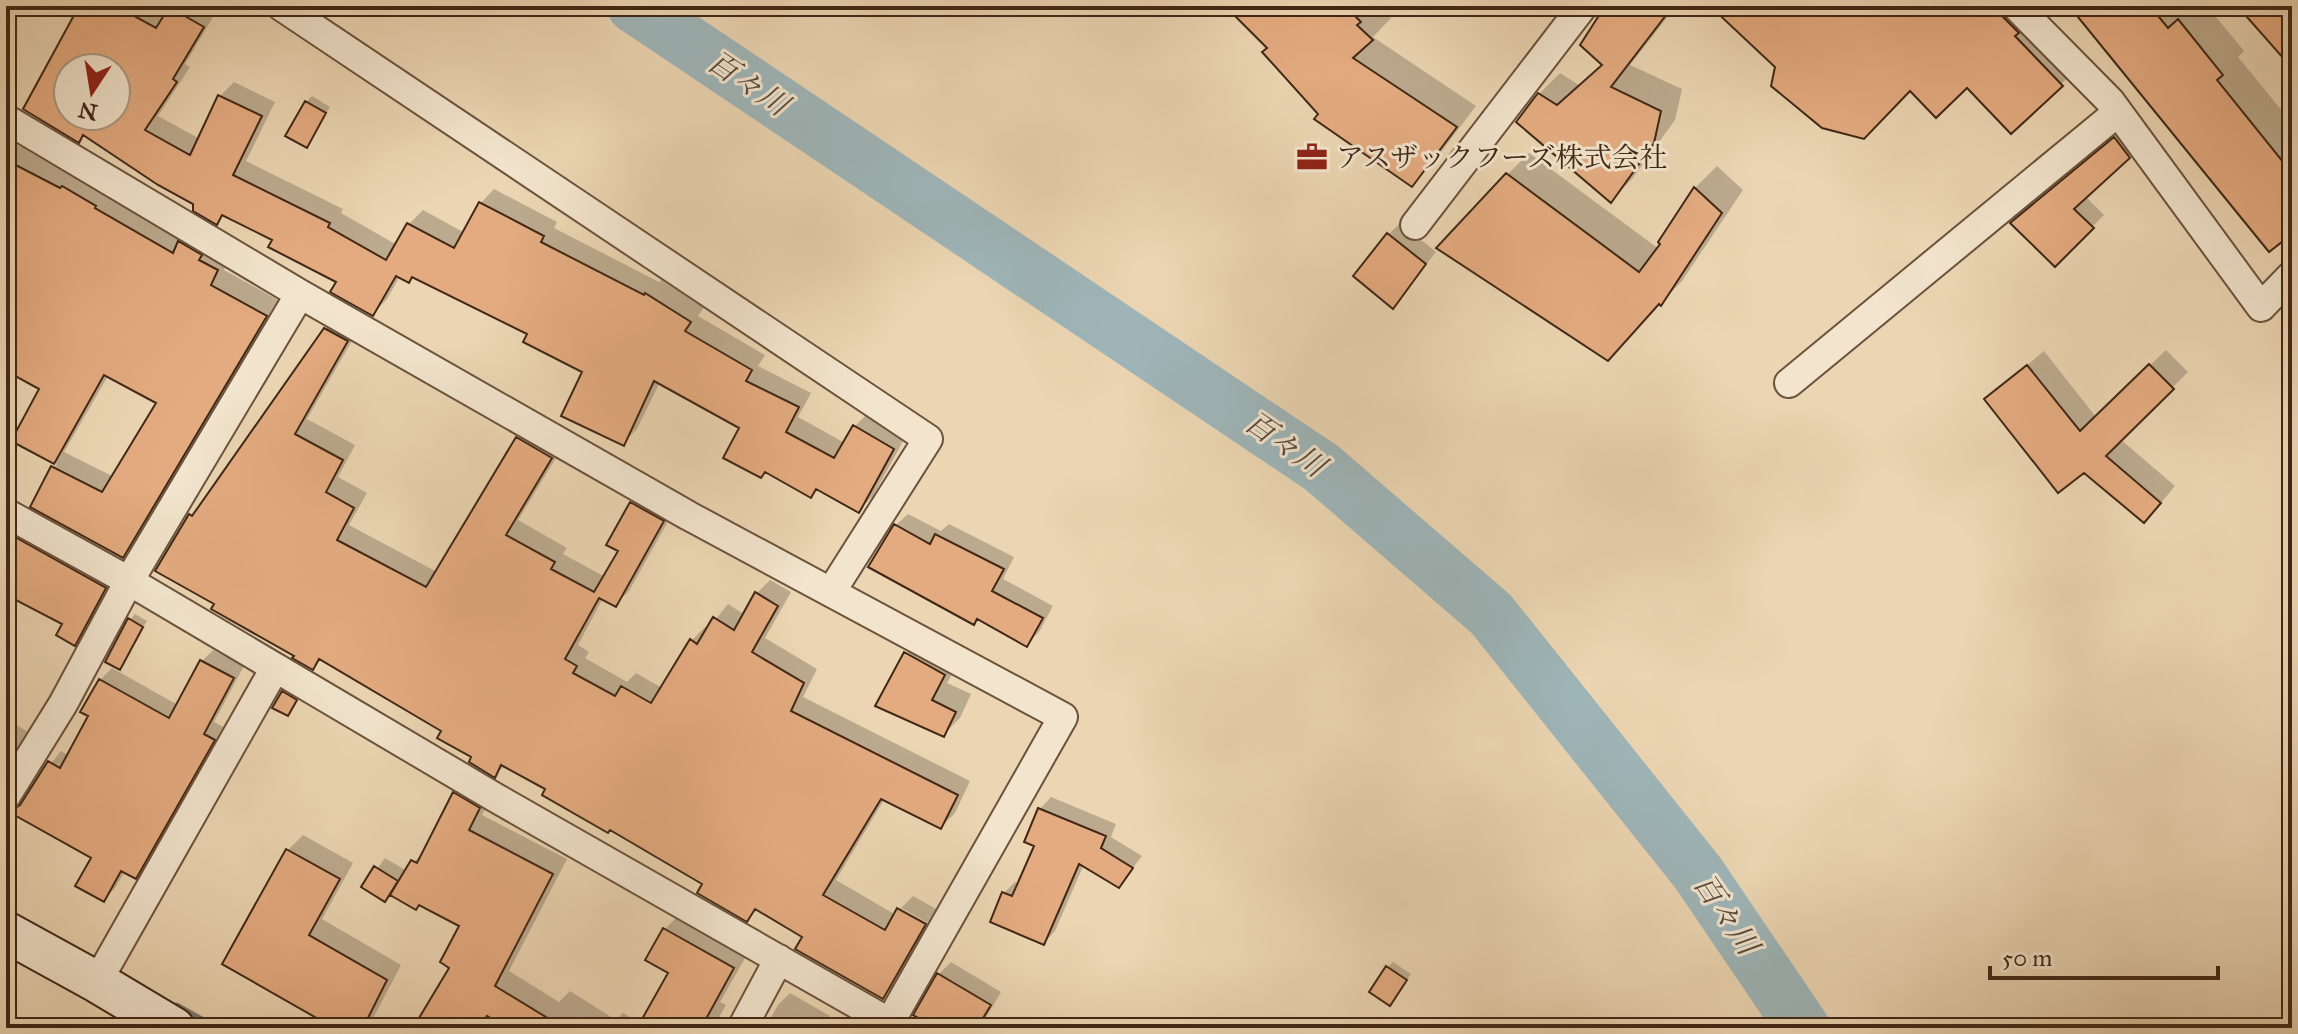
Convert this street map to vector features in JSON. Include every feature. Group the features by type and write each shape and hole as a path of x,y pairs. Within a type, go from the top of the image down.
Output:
{"street":[{"path":"281,6 928,439 831,592"},
{"path":"1415,225 1583,6"},
{"path":"2016,6 2118,112 2261,307 2292,275"},
{"path":"1789,383 2118,112"},
{"path":"6,119 300,294 675,508 1063,717 895,1025 496,798 129,581 6,513"},
{"path":"6,796 63,704 129,581 300,294"},
{"path":"97,982 275,668"},
{"path":"6,932 174,1028"},
{"path":"742,1028 779,959"}],"building":[{"path":"79,6 116,6 156,28 169,7 204,27 173,79 177,82 145,130 190,155 218,95 262,116 233,175 330,223 328,227 386,260 407,223 454,248 479,202 544,236 541,242 645,293 691,322 685,331 752,370 746,381 799,407 786,432 834,458 853,425 894,449 859,513 816,489 811,498 765,472 761,478 723,458 739,428 654,381 624,446 561,416 582,372 523,342 527,334 412,277 409,283 396,276 373,316 330,292 336,282 268,247 272,240 222,215 217,225 193,211 193,204 158,185 83,135 79,143 61,132 132,132 132,52 54,52"},
{"path":"1225,6 1345,6 1361,22 1357,25 1373,40 1353,58 1457,127 1412,187 1314,119 1318,114 1262,52 1267,48"},
{"path":"1605,6 1673,6 1611,87 1661,111 1654,143 1611,203 1516,122 1538,93 1557,105 1602,65 1580,45"},
{"path":"1710,6 1999,6 2003,17 2019,33 2015,36 2063,86 2011,134 1967,88 1936,118 1910,91 1864,139 1822,128 1771,86 1775,67"},
{"path":"2069,6 2150,6 2168,28 2178,19 2223,75 2217,80 2292,173 2292,234 2269,252"},
{"path":"2260,6 2292,6 2292,68 2247,17"},
{"path":"52,56 52,127 23,109"},
{"path":"305,101 326,113 307,148 285,136"},
{"path":"2114,137 2130,158 2074,209 2094,228 2055,267 2010,223"},
{"path":"6,160 60,188 62,186 173,253 178,241 202,255 199,260 218,270 211,285 267,316 123,558 30,507 51,466 102,492 156,403 104,375 54,464 11,441 39,389 6,371"},
{"path":"1506,173 1639,272 1660,244 1658,242 1694,187 1722,213 1661,306 1659,304 1608,361 1436,248"},
{"path":"1387,233 1426,264 1393,309 1353,276"},
{"path":"324,328 348,341 295,434 343,460 326,492 354,508 337,540 426,587 516,437 552,458 506,535 555,562 551,569 594,592 618,551 606,545 630,502 664,521 616,607 599,598 565,659 577,666 573,673 615,696 621,686 651,703 690,639 697,644 713,617 734,630 755,592 778,606 752,652 804,683 791,711 958,795 941,829 881,799 823,895 885,930 897,908 926,924 883,999 795,949 802,937 755,909 747,922 697,893 702,884 610,830 608,833 542,795 545,789 501,765 495,778 469,762 471,757 437,738 441,731 319,659 313,670 211,609 214,604 155,571 189,514 192,516"},
{"path":"2149,364 2174,389 2106,456 2161,503 2144,523 2084,473 2058,493 1984,399 2027,365 2080,431"},
{"path":"894,524 930,544 935,534 1004,569 992,591 1043,618 1027,647 977,619 974,625 868,567"},
{"path":"6,532 106,588 75,646 56,635 62,624 6,595"},
{"path":"128,618 143,627 120,670 105,662"},
{"path":"904,652 945,675 932,700 956,712 944,737 875,706"},
{"path":"200,660 234,678 204,734 215,740 136,879 121,871 104,902 75,886 91,858 9,812 20,805 48,761 60,768 88,716 80,712 99,679 169,718"},
{"path":"282,691 297,700 288,716 272,708"},
{"path":"453,792 480,808 469,830 553,874 495,986 564,1028 507,1028 487,1016 480,1028 413,1028 449,968 440,962 459,926 419,905 416,910 390,895 411,860 417,863"},
{"path":"1038,808 1106,836 1101,848 1133,868 1119,888 1079,864 1044,945 990,922 1002,892 1012,896 1034,846 1024,842"},
{"path":"286,849 340,879 309,935 387,980 363,1028 334,1028 222,964"},
{"path":"374,866 398,881 385,902 361,887"},
{"path":"663,928 734,968 701,1028 637,1028 668,973 645,960"},
{"path":"1386,966 1407,980 1390,1006 1369,992"},
{"path":"937,973 991,1005 977,1028 936,1028 913,1015"}],"waterway":[{"name":"百々川","path":"634,6 1322,468 1491,614 1698,873 1803,1028"},
{"path":"176,1007 214,1028"}],"place":[{"name":"アスザックフーズ株式会社","path":"1312,157"}]}
